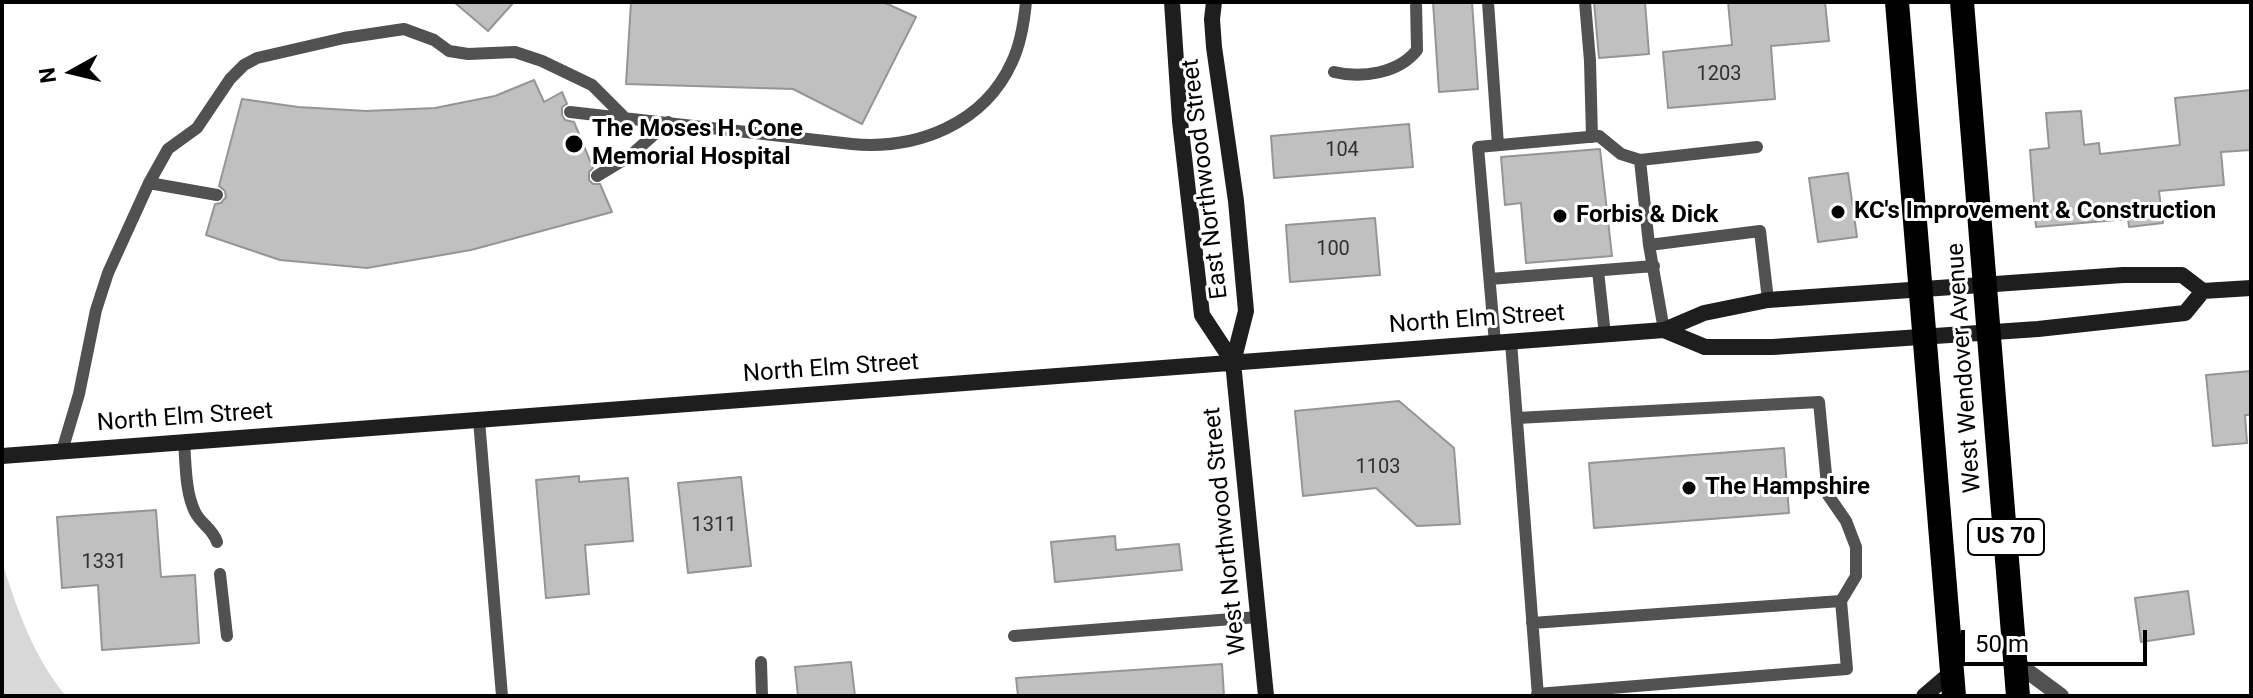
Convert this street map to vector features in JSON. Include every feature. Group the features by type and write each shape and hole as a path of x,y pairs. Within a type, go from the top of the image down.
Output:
{"highway":[{"name":"West Wendover Avenue","path":"1897,2 1953,684"},
{"name":"West Wendover Avenue","path":"1962,2 2018,696"}],"main road":[{"name":"East Northwood Street","path":"1172,2 1180,121 1202,315 1233,362"},
{"name":"East Northwood Street","path":"1214,2 1214,47 1236,201 1246,311 1233,362"},
{"name":"North Elm Street","path":"2,456 1664,330 1704,313 1768,300 2123,275 2182,275 2203,291 2251,288"},
{"name":"North Elm Street","path":"1664,330 1705,347 1773,347 2022,331 2185,313 2203,291"},
{"name":"West Northwood Street","path":"1233,362 1266,696"},
{"path":"1924,696 1953,684"}],"street":[{"path":"2015,662 2061,696"}],"lane":[{"path":"570,112 876,146 902,144 954,125 989,98 1012,64 1022,36 1026,2"},
{"path":"1334,72 1346,75 1386,71 1408,62 1417,50 1416,2"},
{"path":"1488,2 1498,145"},
{"path":"1585,2 1592,137"},
{"path":"62,451 79,394 100,297 149,183 168,149 197,128 230,79 244,65 257,58 393,29 416,32 449,51 468,54 515,52 542,61 592,85 625,118"},
{"path":"597,176 630,156 668,122"},
{"path":"1517,418 1819,402 1828,495 1846,521 1856,547 1856,576 1841,601 1847,669 1538,695 1517,418 1490,279 1478,147 1599,136 1621,154 1640,160 1757,147"},
{"path":"1640,160 1649,245 1664,330"},
{"path":"149,183 217,195"},
{"path":"1649,245 1760,231 1768,300"},
{"path":"1490,279 1654,266"},
{"path":"1598,271 1605,335"},
{"path":"479,420 502,696"},
{"path":"184,443 192,504 196,515 210,528 217,542"},
{"path":"220,574 227,636"},
{"path":"1532,623 1841,601"},
{"path":"1014,636 1258,617"},
{"path":"761,662 762,696"}],"shaded area":[{"path":"2,562 20,615 36,649 66,696 2,696"}],"building":[{"path":"454,2 514,2 488,31"},
{"path":"631,2 883,2 916,17 862,124 793,89 626,84"},
{"path":"1433,2 1472,2 1478,89 1439,92"},
{"path":"1594,2 1645,2 1649,54 1599,58"},
{"path":"1728,2 1825,2 1829,41 1771,46 1775,99 1668,108 1663,52 1732,45"},
{"path":"534,80 544,102 562,92 567,104 562,107 562,115 565,120 574,122 593,168 589,172 589,180 600,184 612,212 471,250 367,268 280,260 206,235 215,204 226,197 219,186 242,99 298,107 366,111 435,108 495,96"},
{"path":"2251,90 2251,150 2221,152 2224,185 2159,191 2163,223 2129,227 2128,219 2036,227 2030,150 2049,148 2046,113 2081,111 2084,145 2099,143 2100,154 2180,145 2175,98"},
{"path":"1409,124 1413,167 1274,178 1271,136"},
{"path":"1600,149 1612,256 1526,263 1521,203 1505,205 1501,157"},
{"path":"1848,173 1857,237 1818,242 1809,178"},
{"path":"1375,218 1380,275 1290,282 1286,225"},
{"path":"2251,371 2251,415 2245,415 2247,443 2213,446 2206,375"},
{"path":"1399,401 1454,448 1460,524 1417,526 1376,488 1303,496 1295,411"},
{"name":"The Hampshire","path":"1784,448 1789,513 1594,528 1589,463"},
{"path":"579,476 579,482 628,478 633,541 585,545 589,594 546,598 536,480"},
{"path":"741,477 751,566 688,573 678,483"},
{"path":"156,510 161,577 195,575 199,643 102,650 98,585 62,588 57,517"},
{"path":"1115,536 1116,550 1179,544 1182,570 1055,582 1051,542"},
{"path":"2188,591 2194,634 2141,642 2135,598"},
{"path":"851,662 855,696 798,696 795,667"},
{"path":"1222,664 1224,696 1018,696 1016,678"}],"place":[{"name":"The Moses H. Cone Memorial Hospital","path":"574,144"},
{"name":"KC's Improvement & Construction","path":"1838,212"},
{"name":"Forbis & Dick","path":"1560,216"},
{"name":"The Hampshire","path":"1689,488"}]}
